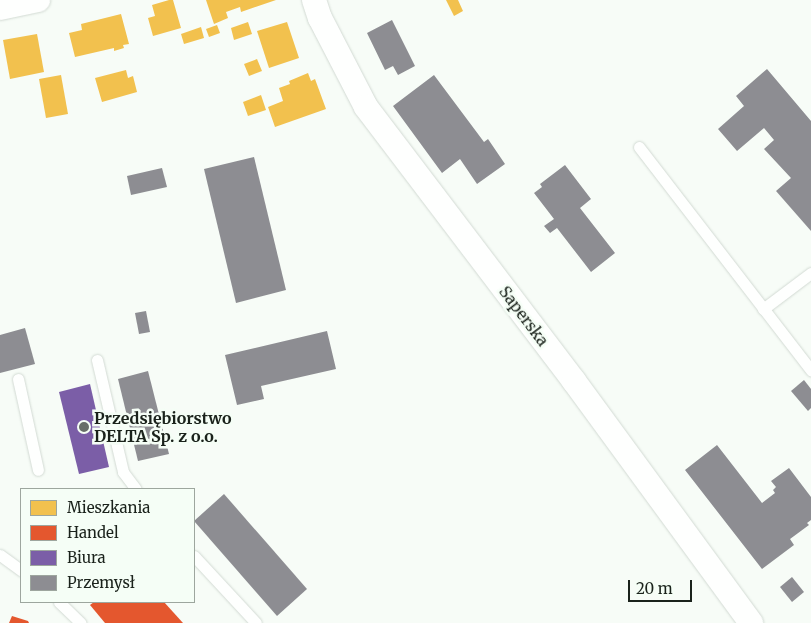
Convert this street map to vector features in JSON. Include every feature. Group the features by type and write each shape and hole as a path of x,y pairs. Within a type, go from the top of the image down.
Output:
{"street":[{"path":"0,8 38,0"},
{"name":"Saperska","path":"314,0 320,18 366,107 574,382 751,623"}],"lane":[{"path":"639,147 811,370"},
{"path":"763,309 811,273"},
{"path":"97,360 124,472 135,488"},
{"path":"18,379 38,470"},
{"path":"0,555 20,569"},
{"path":"195,557 256,623"},
{"path":"60,603 81,623"}],"building: Mieszkania":[{"path":"173,0 181,28 153,36 148,18 155,16 152,5"},
{"path":"206,0 276,0 241,12 240,7 226,12 228,18 214,24"},
{"path":"446,0 458,0 463,11 454,16"},
{"path":"121,14 129,44 123,45 124,48 114,51 114,48 75,57 69,33 82,30 81,24"},
{"path":"248,22 252,34 234,40 231,28"},
{"path":"287,22 299,58 269,68 257,31"},
{"path":"217,25 220,33 209,37 206,29"},
{"path":"201,27 204,38 184,44 181,34"},
{"path":"37,34 44,72 10,79 3,40"},
{"path":"257,59 262,71 249,76 244,64"},
{"path":"126,70 128,78 133,76 137,92 102,102 95,78"},
{"path":"308,73 311,81 315,79 326,109 275,127 268,107 283,101 279,88 290,84 289,81"},
{"path":"61,75 68,114 46,118 39,79"},
{"path":"261,95 266,110 248,116 243,102"}],"building: Handel":[{"path":"93,603 165,603 183,623 105,623 90,605"},
{"path":"12,616 28,621 29,623 9,623"}],"building: Biura":[{"path":"90,384 109,467 79,474 59,392"}],"building: Przemysł":[{"path":"392,20 415,66 398,75 393,66 385,70 367,33"},
{"path":"767,69 811,121 811,231 776,191 791,178 764,149 774,140 764,128 737,151 718,129 744,106 736,96"},
{"path":"434,75 484,142 488,139 505,164 477,184 460,159 442,173 393,106"},
{"path":"254,157 286,290 236,303 204,169"},
{"path":"565,165 591,199 580,208 615,253 591,272 557,228 550,233 544,226 554,219 534,193 542,187 540,184"},
{"path":"162,168 167,187 131,195 127,176"},
{"path":"146,311 150,332 139,334 135,313"},
{"path":"25,328 35,364 0,373 0,335"},
{"path":"327,331 336,369 261,386 264,399 237,405 225,355"},
{"path":"148,371 169,454 138,461 118,379"},
{"path":"804,380 811,389 811,408 808,411 791,391"},
{"path":"717,445 762,503 775,493 773,490 776,487 771,481 789,468 811,497 811,520 807,523 809,525 790,539 794,545 762,569 685,470"},
{"path":"224,494 307,589 277,616 195,520"},
{"path":"792,577 804,592 792,602 780,587"}],"place":[{"name":"Przedsiębiorstwo DELTA Sp. z o.o.","path":"84,427"}]}
